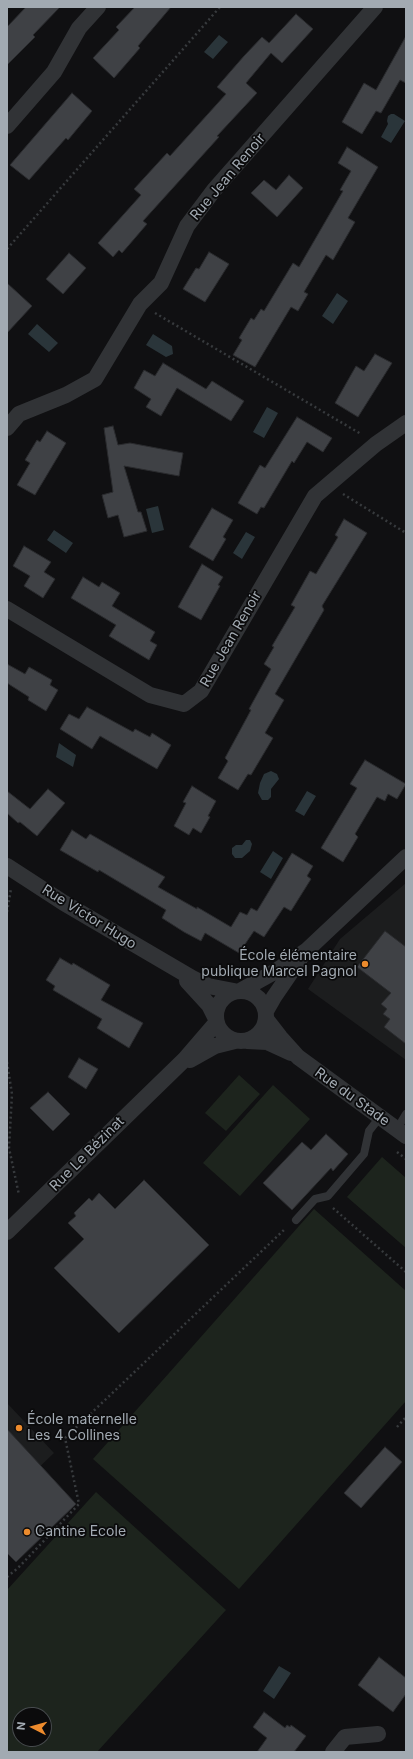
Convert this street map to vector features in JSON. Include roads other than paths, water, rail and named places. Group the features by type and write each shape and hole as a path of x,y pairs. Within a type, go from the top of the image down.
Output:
{"street":[{"path":"7,126 54,72 79,28 98,7"},
{"name":"Rue Jean Renoir","path":"7,428 19,414 66,395 95,379 140,304 161,282 187,226 214,190 375,7"},
{"name":"Rue Jean Renoir","path":"7,609 150,695 184,704 201,691 314,496 376,444 406,423"},
{"path":"306,951 274,997 266,1015 264,1028 259,1034 241,1041 227,1038 221,1032 216,1020 220,1001 226,995 276,971 306,951 406,857"},
{"name":"Rue Victor Hugo","path":"7,866 64,903 171,966 208,986 237,991"},
{"name":"Rue Victor Hugo","path":"171,966 201,995 209,1005 216,1020"},
{"path":"237,991 250,992 258,997 263,1003 266,1015"},
{"name":"Rue du Stade","path":"266,1015 298,1057"},
{"name":"Rue Le Bézinat","path":"7,1232 166,1075 185,1059 216,1020"},
{"name":"Rue du Stade","path":"241,1041 267,1042 298,1057 403,1134"},
{"name":"Rue Le Bézinat","path":"166,1075 215,1046 241,1041"},
{"path":"333,1752 345,1737 378,1734"}],"lane":[{"path":"403,1134 406,1114"},
{"path":"296,1220 315,1200 328,1196 364,1154 369,1131 380,1117"}],"place":[{"name":"École élémentaire publique Marcel Pagnol","path":"365,964"},
{"name":"École maternelle Les 4 Collines","path":"19,1428"},
{"name":"Cantine Ecole","path":"27,1532"}]}
